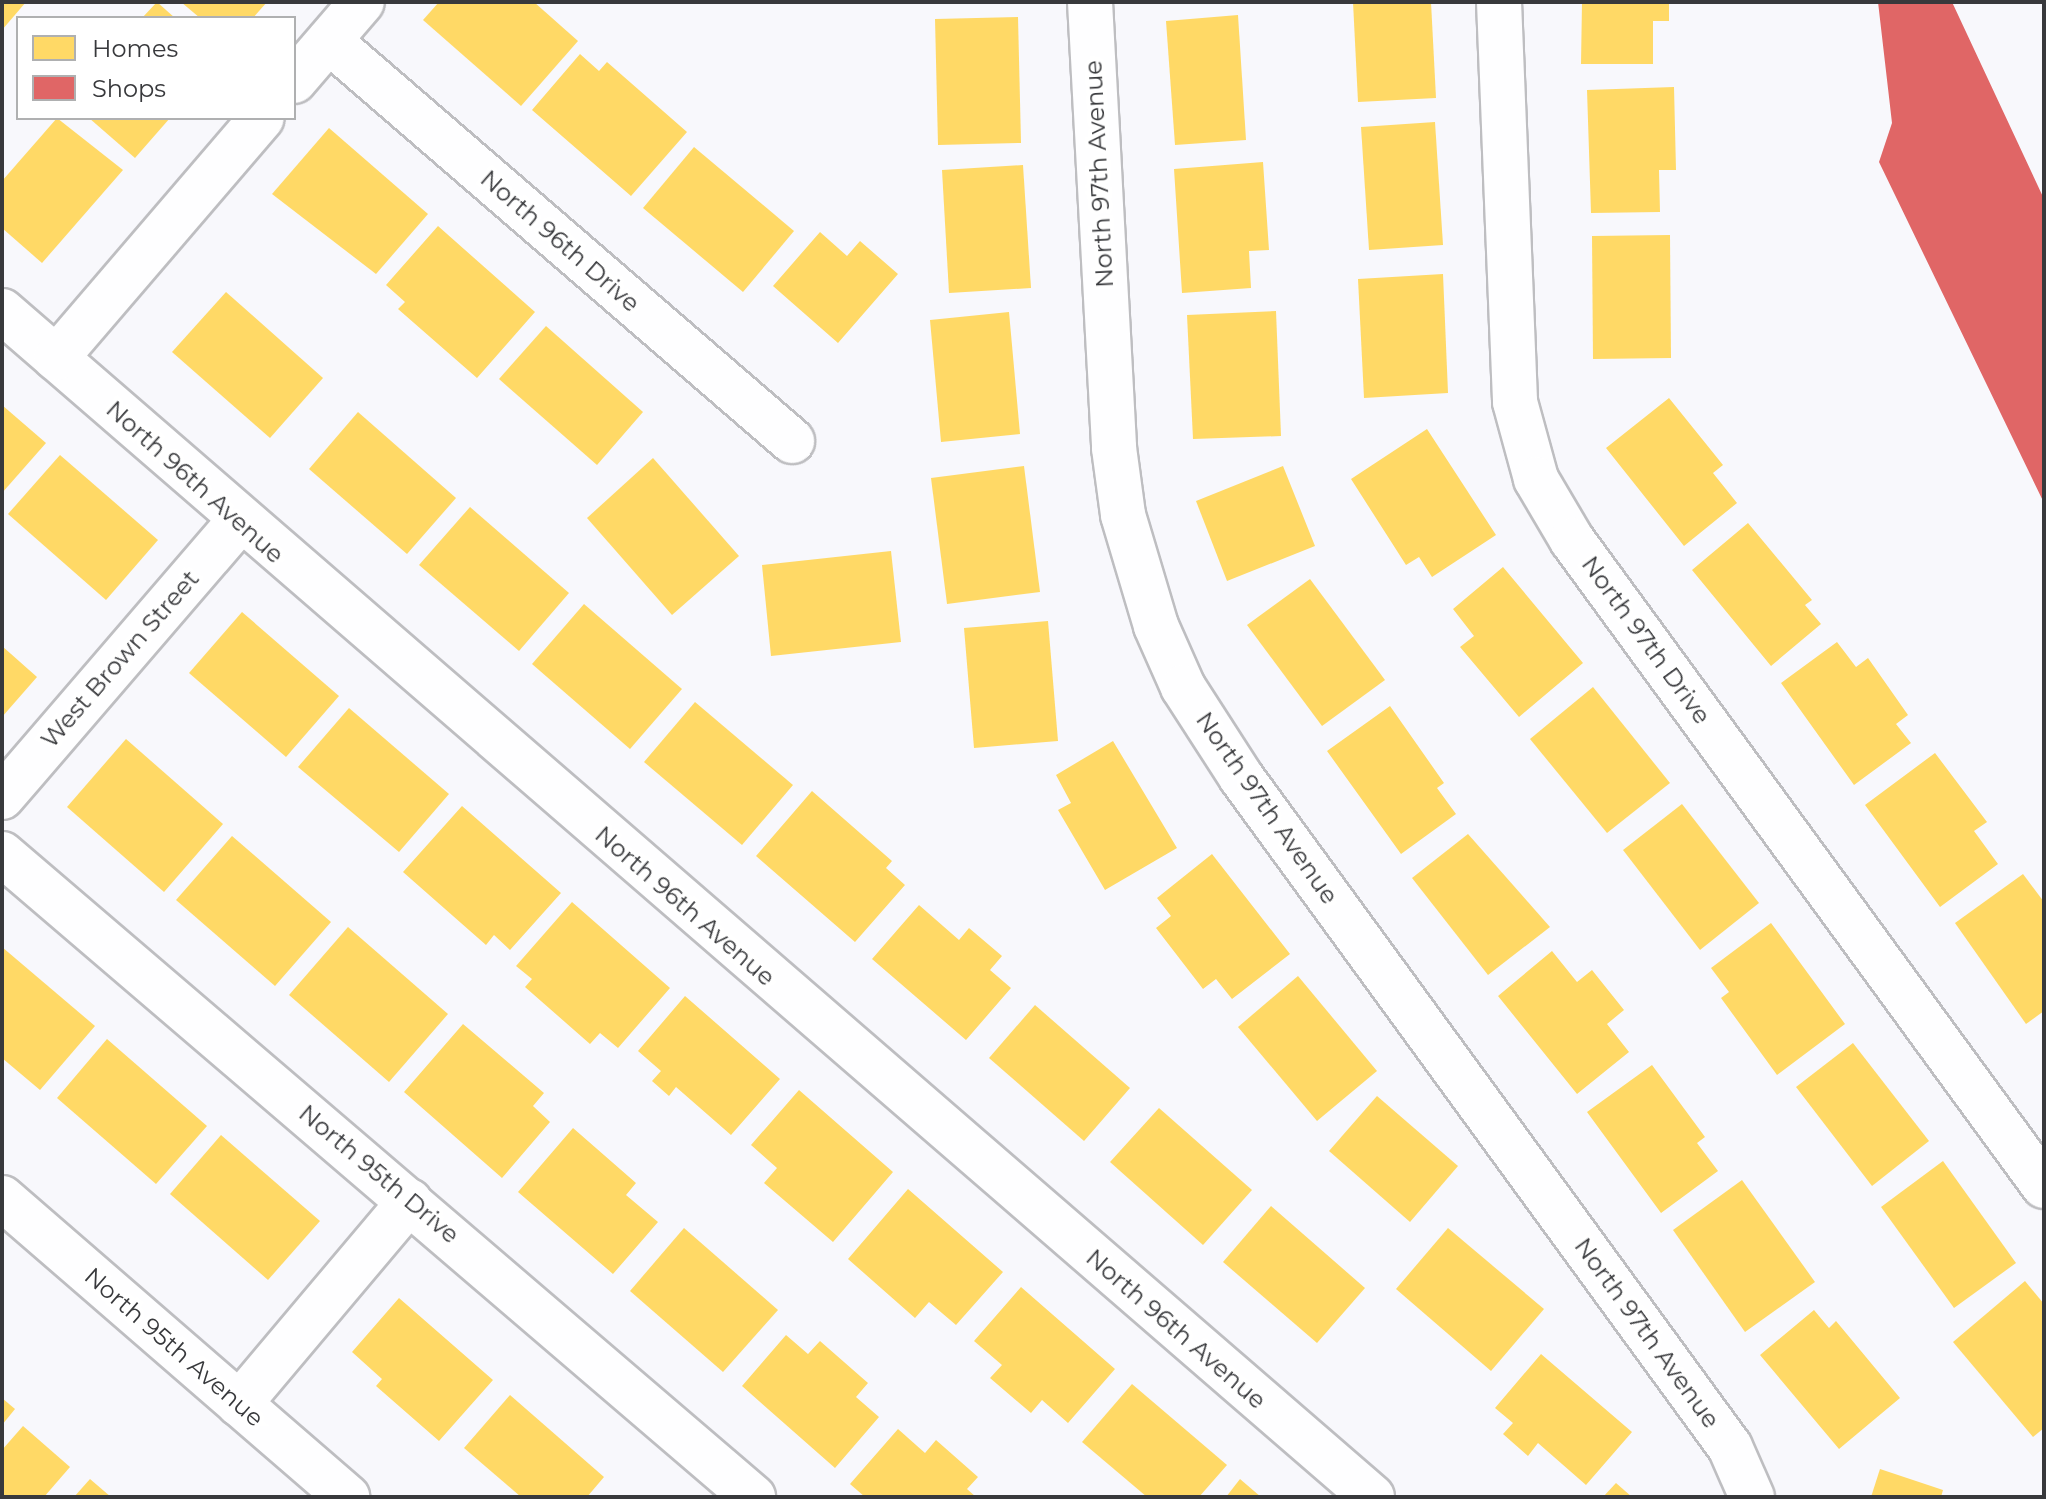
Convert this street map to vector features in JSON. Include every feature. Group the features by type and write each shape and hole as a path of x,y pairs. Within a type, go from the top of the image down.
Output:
{"street":[{"path":"296,79 362,2"},
{"name":"North 97th Avenue","path":"1090,2 1114,448 1123,515 1156,626 1183,687 1241,777 1730,1447 1752,1497"},
{"name":"North 97th Drive","path":"1499,2 1515,402 1536,479 1572,540 2044,1186"},
{"name":"North 96th Drive","path":"329,41 792,441"},
{"path":"56,358 260,120"},
{"name":"North 96th Avenue","path":"2,311 239,521 1372,1497"},
{"name":"West Brown Street","path":"2,797 239,521"},
{"name":"North 95th Drive","path":"2,854 753,1497"},
{"name":"North 95th Avenue","path":"2,1198 347,1497"},
{"path":"239,1404 410,1201"}],"building: Homes":[{"path":"2,2 26,2 2,30"},
{"path":"157,2 173,16 144,16"},
{"path":"181,2 267,2 255,16 198,16"},
{"path":"439,2 534,2 578,41 521,106 423,20"},
{"path":"1353,2 1431,2 1436,98 1358,102"},
{"path":"1582,2 1669,2 1669,21 1653,21 1653,64 1581,64"},
{"path":"1238,15 1246,140 1175,145 1166,21"},
{"path":"1018,17 1021,143 938,145 935,19"},
{"path":"580,54 599,71 607,62 687,132 631,196 532,110"},
{"path":"1674,87 1676,170 1659,170 1660,212 1591,213 1587,90"},
{"path":"55,120 60,120 123,170 42,263 2,228 2,181"},
{"path":"91,120 168,120 135,158"},
{"path":"1435,122 1443,245 1369,250 1361,127"},
{"path":"329,128 428,214 376,274 272,194"},
{"path":"694,147 794,231 743,292 643,208"},
{"path":"1263,162 1269,250 1249,251 1251,288 1182,293 1174,169"},
{"path":"1023,165 1031,288 949,293 942,170"},
{"path":"438,226 535,312 477,378 398,309 405,302 386,285"},
{"path":"820,232 847,256 860,241 898,274 838,343 773,286"},
{"path":"1670,235 1671,358 1593,359 1592,236"},
{"path":"1443,274 1448,393 1364,398 1358,279"},
{"path":"226,292 323,378 270,438 172,352"},
{"path":"1276,311 1281,436 1193,439 1187,315"},
{"path":"1009,312 1020,434 941,442 930,320"},
{"path":"546,326 643,412 597,465 499,379"},
{"path":"1669,398 1723,465 1713,473 1737,503 1684,546 1606,448"},
{"path":"2,405 46,443 2,493"},
{"path":"358,412 456,498 407,554 309,469"},
{"path":"1427,429 1496,535 1432,577 1419,557 1406,565 1351,479"},
{"path":"60,455 158,540 106,600 8,514"},
{"path":"653,458 739,556 672,615 587,518"},
{"path":"1024,466 1040,592 947,604 931,478"},
{"path":"1283,466 1315,546 1227,581 1196,501"},
{"path":"470,507 569,593 519,651 419,565"},
{"path":"1748,523 1812,600 1805,605 1821,624 1771,666 1692,570"},
{"path":"891,551 901,642 771,656 762,565"},
{"path":"1503,567 1583,663 1519,717 1460,647 1474,636 1453,609"},
{"path":"1310,579 1385,680 1322,726 1247,625"},
{"path":"584,604 682,689 630,749 532,664"},
{"path":"242,612 339,696 286,757 189,673"},
{"path":"1048,621 1058,741 974,748 964,628"},
{"path":"1837,642 1856,667 1868,658 1908,715 1896,724 1911,743 1854,785 1781,683"},
{"path":"2,646 37,677 2,717"},
{"path":"1593,687 1670,783 1607,833 1530,739"},
{"path":"695,702 793,785 742,845 644,762"},
{"path":"1390,706 1444,783 1437,788 1456,814 1401,854 1327,751"},
{"path":"349,708 449,794 399,852 298,767"},
{"path":"126,739 223,824 164,892 67,807"},
{"path":"1113,741 1177,848 1105,890 1058,810 1071,803 1056,775"},
{"path":"1935,753 1987,822 1974,831 1998,864 1940,907 1865,805"},
{"path":"812,791 892,861 886,868 905,885 855,942 756,856"},
{"path":"1682,804 1759,903 1700,950 1623,850"},
{"path":"462,806 561,893 510,950 494,935 486,945 403,872"},
{"path":"1468,834 1550,927 1488,975 1412,878"},
{"path":"232,836 331,922 275,986 176,900"},
{"path":"1212,854 1290,954 1232,999 1216,979 1203,989 1156,928 1171,916 1157,898"},
{"path":"2023,874 2044,902 2044,1011 2026,1024 1955,923"},
{"path":"572,902 670,988 618,1048 600,1033 590,1044 525,987 532,979 516,966"},
{"path":"919,905 959,940 969,928 1002,956 990,970 1011,988 966,1040 872,959"},
{"path":"1771,923 1845,1024 1777,1075 1721,998 1729,992 1711,968"},
{"path":"348,927 448,1014 389,1082 289,995"},
{"path":"2,947 95,1026 40,1090 2,1058"},
{"path":"1552,951 1577,982 1592,970 1624,1010 1607,1024 1629,1052 1577,1094 1498,996"},
{"path":"1298,976 1377,1071 1317,1121 1238,1027"},
{"path":"685,996 780,1079 731,1135 676,1087 669,1096 652,1081 661,1071 638,1051"},
{"path":"1035,1005 1130,1088 1084,1141 989,1058"},
{"path":"463,1024 544,1093 533,1106 550,1122 502,1178 404,1092"},
{"path":"107,1039 207,1126 156,1184 57,1098"},
{"path":"1853,1043 1929,1141 1872,1186 1796,1087"},
{"path":"1652,1065 1705,1137 1697,1143 1718,1171 1661,1213 1587,1112"},
{"path":"799,1090 893,1172 833,1242 764,1183 777,1168 751,1145"},
{"path":"1377,1096 1458,1166 1410,1222 1329,1151"},
{"path":"1159,1108 1252,1190 1203,1245 1110,1162"},
{"path":"573,1128 636,1183 626,1195 658,1222 613,1274 518,1192"},
{"path":"221,1135 320,1221 268,1280 170,1194"},
{"path":"1943,1161 2016,1263 1954,1308 1881,1207"},
{"path":"1742,1180 1815,1282 1745,1332 1673,1230"},
{"path":"908,1189 1003,1272 956,1325 929,1302 915,1318 848,1259"},
{"path":"1271,1206 1365,1288 1317,1343 1223,1262"},
{"path":"684,1228 778,1310 723,1372 630,1291"},
{"path":"1448,1228 1544,1309 1491,1371 1396,1289"},
{"path":"2025,1281 2044,1304 2044,1428 2033,1437 1953,1342"},
{"path":"1021,1287 1115,1369 1068,1423 1042,1400 1031,1413 990,1378 1002,1365 974,1341"},
{"path":"399,1298 493,1380 439,1441 376,1386 382,1379 352,1352"},
{"path":"1814,1310 1829,1328 1836,1321 1900,1398 1839,1449 1760,1355"},
{"path":"786,1335 808,1354 820,1341 868,1383 856,1397 879,1417 835,1468 742,1386"},
{"path":"1541,1354 1632,1432 1586,1485 1538,1443 1528,1456 1503,1434 1513,1423 1495,1408"},
{"path":"1132,1384 1227,1465 1199,1497 1147,1497 1082,1442"},
{"path":"510,1395 604,1477 587,1497 521,1497 464,1448"},
{"path":"2,1398 15,1409 2,1425"},
{"path":"23,1426 70,1467 44,1497 2,1497 2,1450"},
{"path":"898,1429 925,1453 936,1440 978,1477 967,1489 976,1497 865,1497 850,1484"},
{"path":"1880,1469 1943,1490 1941,1497 1871,1497"},
{"path":"90,1479 111,1497 74,1497"},
{"path":"1240,1479 1261,1497 1226,1497"},
{"path":"1616,1483 1632,1497 1603,1497"}],"building: Shops":[{"path":"1878,2 1952,2 2044,199 2044,503 1879,162 1892,123"}]}
